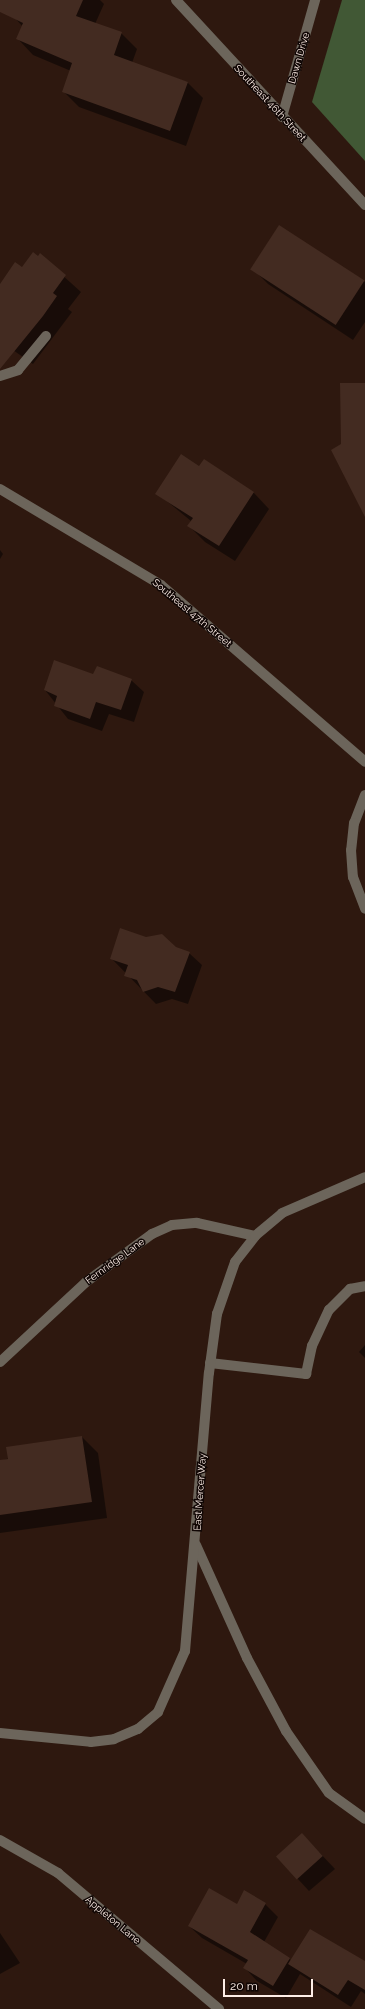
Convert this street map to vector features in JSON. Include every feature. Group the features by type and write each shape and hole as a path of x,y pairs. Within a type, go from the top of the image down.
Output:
{"street":[{"name":"Southeast 46th Street","path":"176,0 282,117 365,205"},
{"name":"Dawn Drive","path":"282,117 315,0"},
{"path":"0,376 18,370 46,336"},
{"name":"Southeast 47th Street","path":"0,489 161,585 365,762"},
{"path":"365,795 354,823 351,850 353,877 365,909"},
{"name":"East Mercer Way","path":"0,1733 91,1742 114,1739 138,1729 158,1712 184,1651 196,1545 210,1363 217,1314 235,1262 255,1236 282,1213 365,1177"},
{"name":"Fernridge Lane","path":"0,1362 86,1282 152,1234 172,1225 197,1223 255,1236"},
{"path":"210,1363 306,1374 312,1346 329,1310 350,1288 365,1286"},
{"path":"196,1545 247,1658 286,1731 329,1793 365,1819"},
{"name":"Appleton Lane","path":"0,1840 58,1872 219,2009"}],"green space":[{"path":"342,0 365,0 365,161 312,102"}],"building":[{"path":"0,0 83,0 76,16 122,32 114,55 188,82 170,131 62,92 72,63 16,39 23,23 0,12"},
{"path":"279,225 365,281 336,325 250,269"},
{"path":"33,252 38,256 40,253 66,275 53,293 57,296 43,316 0,369 0,284 15,262 22,267"},
{"path":"340,383 365,383 365,517 331,450 341,444"},
{"path":"181,454 199,466 204,459 254,492 219,546 187,526 193,518 155,494"},
{"path":"54,660 93,674 97,666 132,679 121,710 96,702 90,719 54,706 57,696 44,690"},
{"path":"120,928 146,937 162,934 176,947 190,952 175,992 158,987 143,992 137,980 124,976 128,965 110,959"},
{"path":"82,1436 92,1502 0,1515 0,1460 8,1459 6,1447"},
{"path":"302,1833 323,1856 297,1879 276,1856"},
{"path":"209,1888 237,1904 244,1890 266,1903 250,1932 290,1958 273,1986 243,1968 248,1960 188,1926"},
{"path":"310,1929 365,1961 365,1990 348,1980 338,1995 288,1964"}]}
